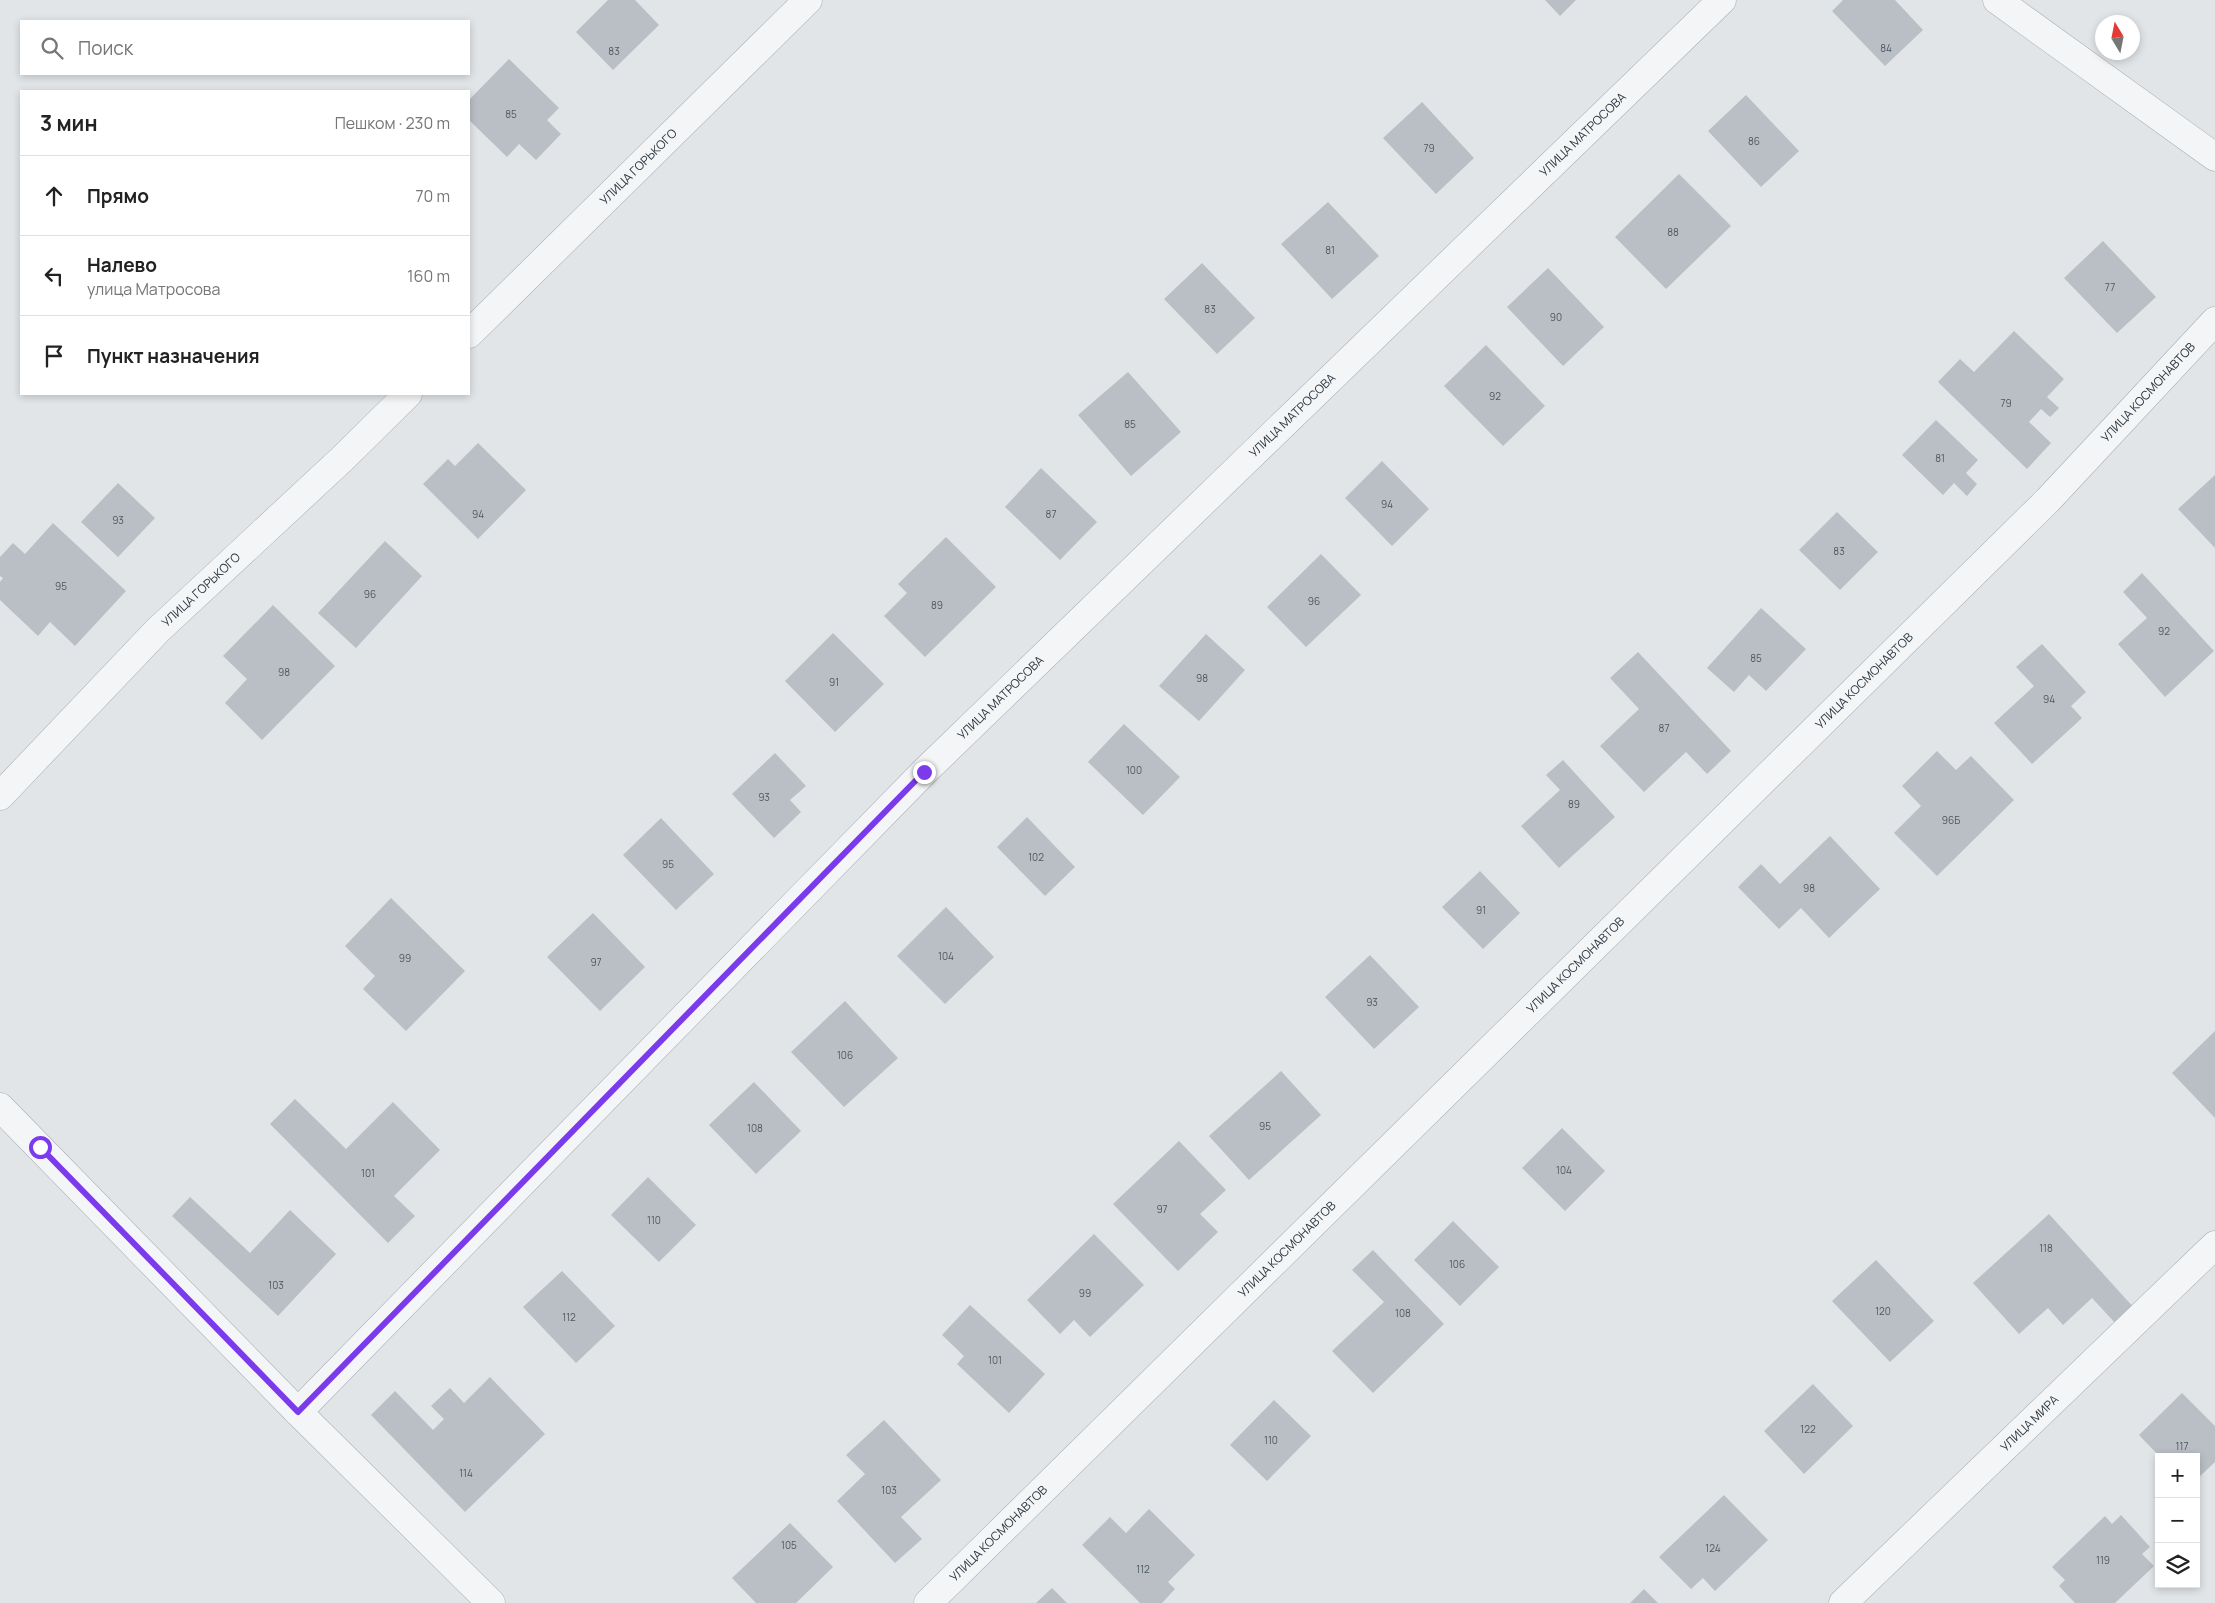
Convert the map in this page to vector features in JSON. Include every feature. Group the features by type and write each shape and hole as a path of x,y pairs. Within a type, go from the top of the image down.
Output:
{"street":[{"name":"УЛИЦА ГОРЬКОГО","path":"470,333 808,0"},
{"name":"УЛИЦА МАТРОСОВА","path":"298,1412 924,772 1722,0"},
{"path":"1997,0 2215,157"},
{"name":"УЛИЦА КОСМОНАВТОВ","path":"928,1603 2048,500 2215,321"},
{"name":"УЛИЦА ГОРЬКОГО","path":"0,796 158,630 342,459 407,395"},
{"path":"0,1107 298,1412 491,1603"},
{"name":"УЛИЦА МИРА","path":"1843,1603 2215,1244"}],"building":[{"path":"608,0 635,0 659,25 613,70 576,32"},
{"path":"1545,0 1576,0 1560,16"},
{"path":"1843,0 1895,0 1923,30 1885,66 1832,11"},
{"path":"509,59 559,108 547,120 561,134 536,160 519,144 507,157 470,121 470,99"},
{"path":"1746,95 1799,151 1761,187 1708,131"},
{"path":"1422,102 1474,158 1436,194 1383,138"},
{"path":"1679,174 1731,226 1666,289 1615,237"},
{"path":"1328,202 1379,256 1332,299 1281,244"},
{"path":"2103,241 2156,297 2117,333 2064,278"},
{"path":"1202,263 1255,318 1217,354 1164,299"},
{"path":"1548,268 1604,327 1563,366 1507,307"},
{"path":"2014,331 2064,379 2047,397 2059,408 2050,417 2041,409 2029,422 2051,443 2027,469 1938,382 1960,359 1974,372"},
{"path":"1486,345 1545,406 1503,446 1444,386"},
{"path":"1128,372 1181,432 1131,476 1078,415"},
{"path":"1936,420 1978,460 1966,473 1977,484 1967,496 1954,483 1943,495 1902,455"},
{"path":"478,443 526,490 478,539 423,484 448,459 455,466"},
{"path":"1382,461 1429,509 1392,546 1345,498"},
{"path":"1041,468 1097,522 1060,560 1005,507"},
{"path":"2215,475 2215,548 2178,509"},
{"path":"118,483 155,518 118,557 81,522"},
{"path":"1837,512 1878,552 1840,590 1799,550"},
{"path":"53,523 126,591 75,646 50,622 38,636 0,600 0,582 3,578 0,576 0,557 13,543 25,554"},
{"path":"946,537 996,587 925,657 884,616 907,593 898,584"},
{"path":"385,541 422,576 356,648 318,613"},
{"path":"1321,554 1361,595 1306,647 1267,607"},
{"path":"2142,573 2214,651 2165,697 2118,644 2147,618 2123,592"},
{"path":"273,605 335,666 262,740 225,703 247,679 223,656"},
{"path":"1761,608 1806,649 1766,691 1749,675 1734,692 1707,668"},
{"path":"833,633 884,684 835,732 785,681"},
{"path":"1206,634 1245,670 1199,721 1159,686"},
{"path":"2042,644 2086,692 2071,706 2082,718 2032,764 1994,723 2034,686 2016,667"},
{"path":"1638,652 1731,751 1707,774 1686,752 1644,792 1600,746 1639,709 1610,678"},
{"path":"1124,724 1180,777 1143,815 1088,762"},
{"path":"1937,751 1956,770 1971,756 2014,800 1937,876 1894,833 1921,806 1902,786"},
{"path":"775,753 806,786 790,800 801,812 774,838 732,794"},
{"path":"1563,760 1615,817 1559,868 1521,826 1560,790 1546,775"},
{"path":"1027,817 1075,867 1045,896 997,847"},
{"path":"661,818 714,874 676,910 623,855"},
{"path":"1830,836 1880,889 1829,938 1801,908 1779,929 1738,887 1761,864 1780,884"},
{"path":"1480,871 1520,913 1483,949 1442,907"},
{"path":"391,898 465,971 406,1031 363,989 375,976 345,946"},
{"path":"946,907 994,957 945,1004 897,956"},
{"path":"593,913 645,967 600,1011 547,957"},
{"path":"1370,955 1419,1007 1374,1049 1325,997"},
{"path":"845,1001 898,1058 844,1107 791,1052"},
{"path":"2215,1031 2215,1118 2172,1073"},
{"path":"1281,1071 1321,1115 1249,1180 1209,1136"},
{"path":"754,1082 801,1131 756,1174 709,1125"},
{"path":"295,1099 346,1149 393,1102 440,1150 394,1196 415,1216 388,1243 270,1124"},
{"path":"1562,1128 1605,1171 1565,1211 1522,1168"},
{"path":"1179,1141 1226,1190 1200,1214 1218,1232 1178,1271 1113,1204"},
{"path":"648,1177 696,1225 659,1262 611,1215"},
{"path":"190,1197 250,1253 290,1210 336,1254 278,1316 172,1216"},
{"path":"2049,1214 2135,1309 2117,1325 2092,1298 2063,1325 2048,1308 2019,1334 1973,1283"},
{"path":"1453,1221 1499,1267 1460,1306 1414,1260"},
{"path":"1094,1234 1144,1285 1090,1337 1074,1320 1060,1334 1027,1300"},
{"path":"1373,1250 1444,1324 1373,1393 1332,1351 1384,1302 1352,1270"},
{"path":"1876,1260 1934,1321 1890,1362 1832,1301"},
{"path":"562,1271 615,1326 576,1363 523,1307"},
{"path":"970,1305 1045,1374 1009,1413 957,1364 964,1356 942,1335"},
{"path":"490,1377 545,1434 465,1512 371,1415 395,1391 433,1430 444,1419 431,1406 450,1388 464,1403"},
{"path":"1813,1384 1853,1426 1804,1474 1764,1431"},
{"path":"2182,1393 2215,1426 2215,1462 2200,1476 2200,1453 2156,1453 2139,1435"},
{"path":"1274,1400 1311,1436 1267,1481 1230,1445"},
{"path":"884,1420 941,1480 901,1517 922,1539 895,1563 837,1501 865,1474 846,1455"},
{"path":"1724,1495 1768,1540 1715,1591 1703,1578 1691,1589 1659,1557"},
{"path":"1149,1509 1195,1555 1168,1582 1175,1589 1162,1603 1140,1603 1082,1545 1110,1517 1126,1533"},
{"path":"2121,1515 2150,1547 2142,1554 2154,1566 2115,1603 2075,1603 2059,1586 2065,1580 2052,1567 2105,1516 2112,1524"},
{"path":"790,1523 833,1567 796,1603 756,1603 732,1578"},
{"path":"1052,1588 1067,1603 1036,1603"},
{"path":"1644,1589 1658,1603 1630,1603"}],"route":[{"path":"40,1147 298,1412 924,772"}]}
